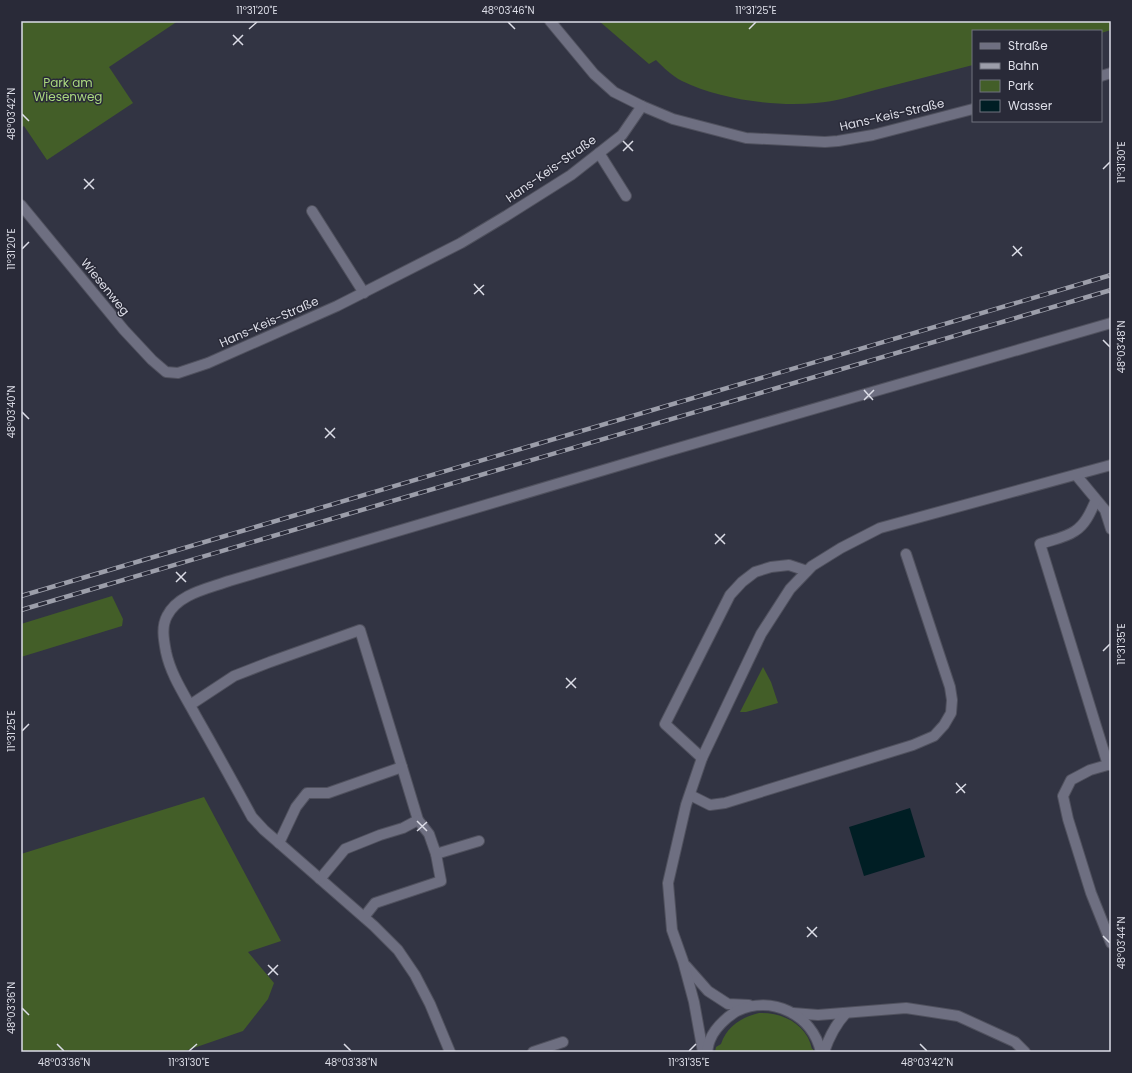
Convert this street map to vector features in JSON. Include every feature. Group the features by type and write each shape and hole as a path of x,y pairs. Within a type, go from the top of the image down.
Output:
{"street":[{"path":"550,21 594,74 614,92 642,106"},
{"name":"Hans-Keis-Straße","path":"178,373 208,363 337,306 461,243 571,175 622,134 642,106 673,119 746,138 825,142 873,134 972,110"},
{"path":"599,153 626,196"},
{"name":"Wiesenweg","path":"21,205 124,330 152,360 166,372 178,373"},
{"path":"312,211 364,293"},
{"path":"450,1052 430,1004 415,975 398,950 374,926 264,830 252,817 174,676 166,653 163,631 166,616 176,603 192,594 236,579 1111,323"},
{"path":"704,1052 694,1002 683,961 672,930 668,883 686,805 702,758 761,634 790,589 812,566 841,548 880,528 1111,465"},
{"path":"1076,475 1105,510 1111,529"},
{"path":"1096,500 1090,514 1076,531 1040,544 1110,764 1090,770 1071,780 1063,796 1068,819 1091,893 1111,943"},
{"path":"690,795 710,804 725,803 913,745 934,736 944,725 951,713 952,700 950,687 906,554"},
{"path":"702,758 665,724 730,595 742,582 755,572 771,567 789,564 807,571"},
{"path":"190,705 234,676 360,630 418,820 429,834 436,854 442,881 375,903 364,917"},
{"path":"279,843 296,807 307,793 328,793 402,767"},
{"path":"320,879 345,849 402,828 418,820"},
{"path":"436,854 480,841"},
{"path":"683,961 708,992 728,1004 775,1006 793,1013 804,1021 813,1032 821,1052"},
{"path":"707,1052 710,1040 720,1024 736,1011 755,1005"},
{"path":"793,1013 818,1015 906,1008 958,1016 1014,1042 1025,1052"},
{"path":"824,1052 829,1038 837,1024 846,1013"},
{"path":"533,1052 563,1042"}],"green space":[{"name":"Park am Wiesenweg","path":"21,21 178,21 109,67 133,103 47,160 24,126 21,128"},
{"path":"599,21 1111,21 1111,30 1102,33 1102,30 972,30 972,65 838,100 816,103 765,103 730,97 713,93 682,81 671,74 656,60 649,64"},
{"path":"112,596 123,619 122,626 21,657 21,624"},
{"path":"763,667 771,682 778,703 746,712 740,712"},
{"path":"204,797 281,941 248,952 274,983 268,999 243,1031 182,1052 21,1052 21,854"},
{"path":"759,1013 768,1013 785,1017 792,1021 805,1033 814,1052 715,1052 716,1047 721,1044 731,1027 747,1017"}],"water":[{"path":"910,808 925,857 864,876 849,827"}],"railway":[{"path":"21,596 1111,275"},
{"path":"21,610 1111,290"}]}
